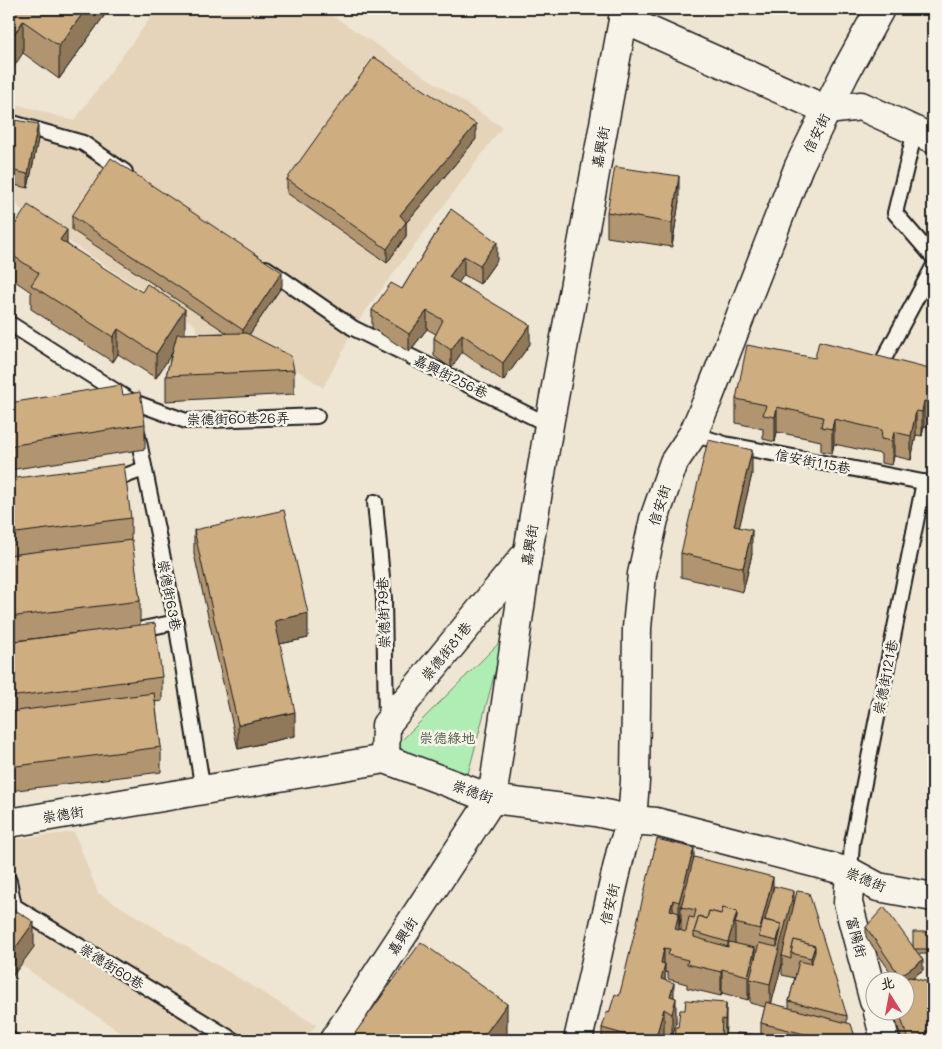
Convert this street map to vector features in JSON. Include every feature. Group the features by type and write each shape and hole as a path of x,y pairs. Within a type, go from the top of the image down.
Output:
{"street":[{"name":"信安街","path":"578,1040 621,850 632,820 636,781 637,628 642,574 654,518 674,462 693,434 799,166 845,73 880,9"},
{"path":"624,14 827,110 861,106 924,135"},
{"name":"嘉興街","path":"334,1040 492,800 528,552 549,425 624,14"},
{"name":"崇德街81巷","path":"386,725 528,552"},
{"path":"385,759 386,725"},
{"name":"崇德街","path":"9,823 385,759 492,800 596,812 632,820 656,822 850,872 878,887 933,897"},
{"name":"富陽街","path":"850,872 848,903 866,972"},
{"path":"881,1022 886,1040"}],"lane":[{"path":"9,122 82,143 140,182"},
{"path":"924,135 895,213 933,257"},
{"name":"嘉興街256巷","path":"255,261 353,328 549,425"},
{"path":"879,368 933,267"},
{"name":"崇德街60巷26弄","path":"9,322 131,401 186,422 317,416"},
{"name":"崇德街63巷","path":"131,401 176,622 203,790"},
{"name":"信安街115巷","path":"693,434 725,444 928,483"},
{"path":"94,480 122,477 144,469"},
{"name":"崇德街121巷","path":"850,872 852,843 928,483"},
{"name":"崇德街79巷","path":"376,502 384,599 386,725"},
{"path":"124,631 153,628 176,622"},
{"name":"崇德街60巷","path":"9,881 14,906 233,1040"}],"shaded area":[{"path":"157,9 322,9 502,127 353,328 323,388 270,351 203,357 195,325 20,209 9,190 9,105 17,104 74,121"},
{"path":"74,832 98,893 316,1025 305,1040 132,1040 9,957 9,840"}],"green space":[{"name":"崇德綠地","path":"504,638 468,774 392,750"}],"building":[{"path":"9,9 86,9 59,46 23,21 9,42"},
{"path":"374,57 476,124 400,215 406,222 387,249 287,179"},
{"path":"9,119 38,124 28,174 9,170"},
{"path":"111,158 282,272 243,330 72,216"},
{"path":"615,167 679,176 672,223 607,212"},
{"path":"28,205 67,230 60,240 142,292 147,284 185,309 156,354 118,329 113,337 31,285 39,273 9,253 9,234"},
{"path":"451,209 497,242 480,265 464,256 449,277 530,325 503,363 462,334 451,350 434,338 443,320 427,311 409,334 372,310 391,283 402,289"},
{"path":"246,333 291,356 294,370 166,376 177,334"},
{"path":"819,341 933,370 933,385 929,402 924,401 922,412 916,411 911,436 894,432 892,441 881,439 882,430 834,419 832,429 821,427 823,417 777,407 775,417 763,415 766,405 736,399 747,345 815,358"},
{"path":"121,385 123,395 140,392 145,424 9,446 9,403"},
{"path":"708,440 752,450 734,526 752,530 743,568 681,553"},
{"path":"124,464 131,518 9,534 9,479"},
{"path":"284,510 308,613 275,621 295,712 238,725 194,530"},
{"path":"132,540 140,601 9,617 9,555"},
{"path":"155,623 162,677 9,697 9,642"},
{"path":"154,693 161,747 9,767 9,712"},
{"path":"657,839 694,848 679,902 673,900 670,910 679,913 675,929 686,932 689,917 694,918 696,910 681,907 694,857 773,877 760,929 735,923 737,912 723,908 721,914 709,911 707,919 699,916 694,932 694,937 728,947 729,942 755,948 748,976 722,969 721,972 687,964 688,960 668,955 670,949 664,948 661,963 665,964 661,979 674,983 670,996 676,998 672,1014 664,1009 655,1040 644,1040 602,1028 615,994 619,996"},
{"path":"774,886 794,891 770,984 750,979 759,943 777,947 781,924 765,920"},
{"path":"797,891 809,893 847,1016 789,1001 799,961 811,964 815,952 815,946 794,940 791,959 782,956"},
{"path":"9,906 34,922 9,957"},
{"path":"884,907 923,960 906,972 897,972 866,927"},
{"path":"723,908 737,912 728,942 694,932 699,916 707,919 709,911 721,914"},
{"path":"763,920 781,924 777,941 759,937"},
{"path":"913,932 933,932 933,949 914,949"},
{"path":"794,940 815,946 811,958 791,953"},
{"path":"421,942 507,1004 481,1040 350,1040"},
{"path":"914,978 932,983 933,1040 908,1040 902,1022 914,1022"},
{"path":"686,1000 726,1003 725,1020 722,1019 721,1040 675,1040 680,1010 685,1010"},
{"path":"766,1002 851,1024 856,1040 828,1040 761,1023"},
{"path":"737,1033 786,1037 786,1040 736,1040"}]}
